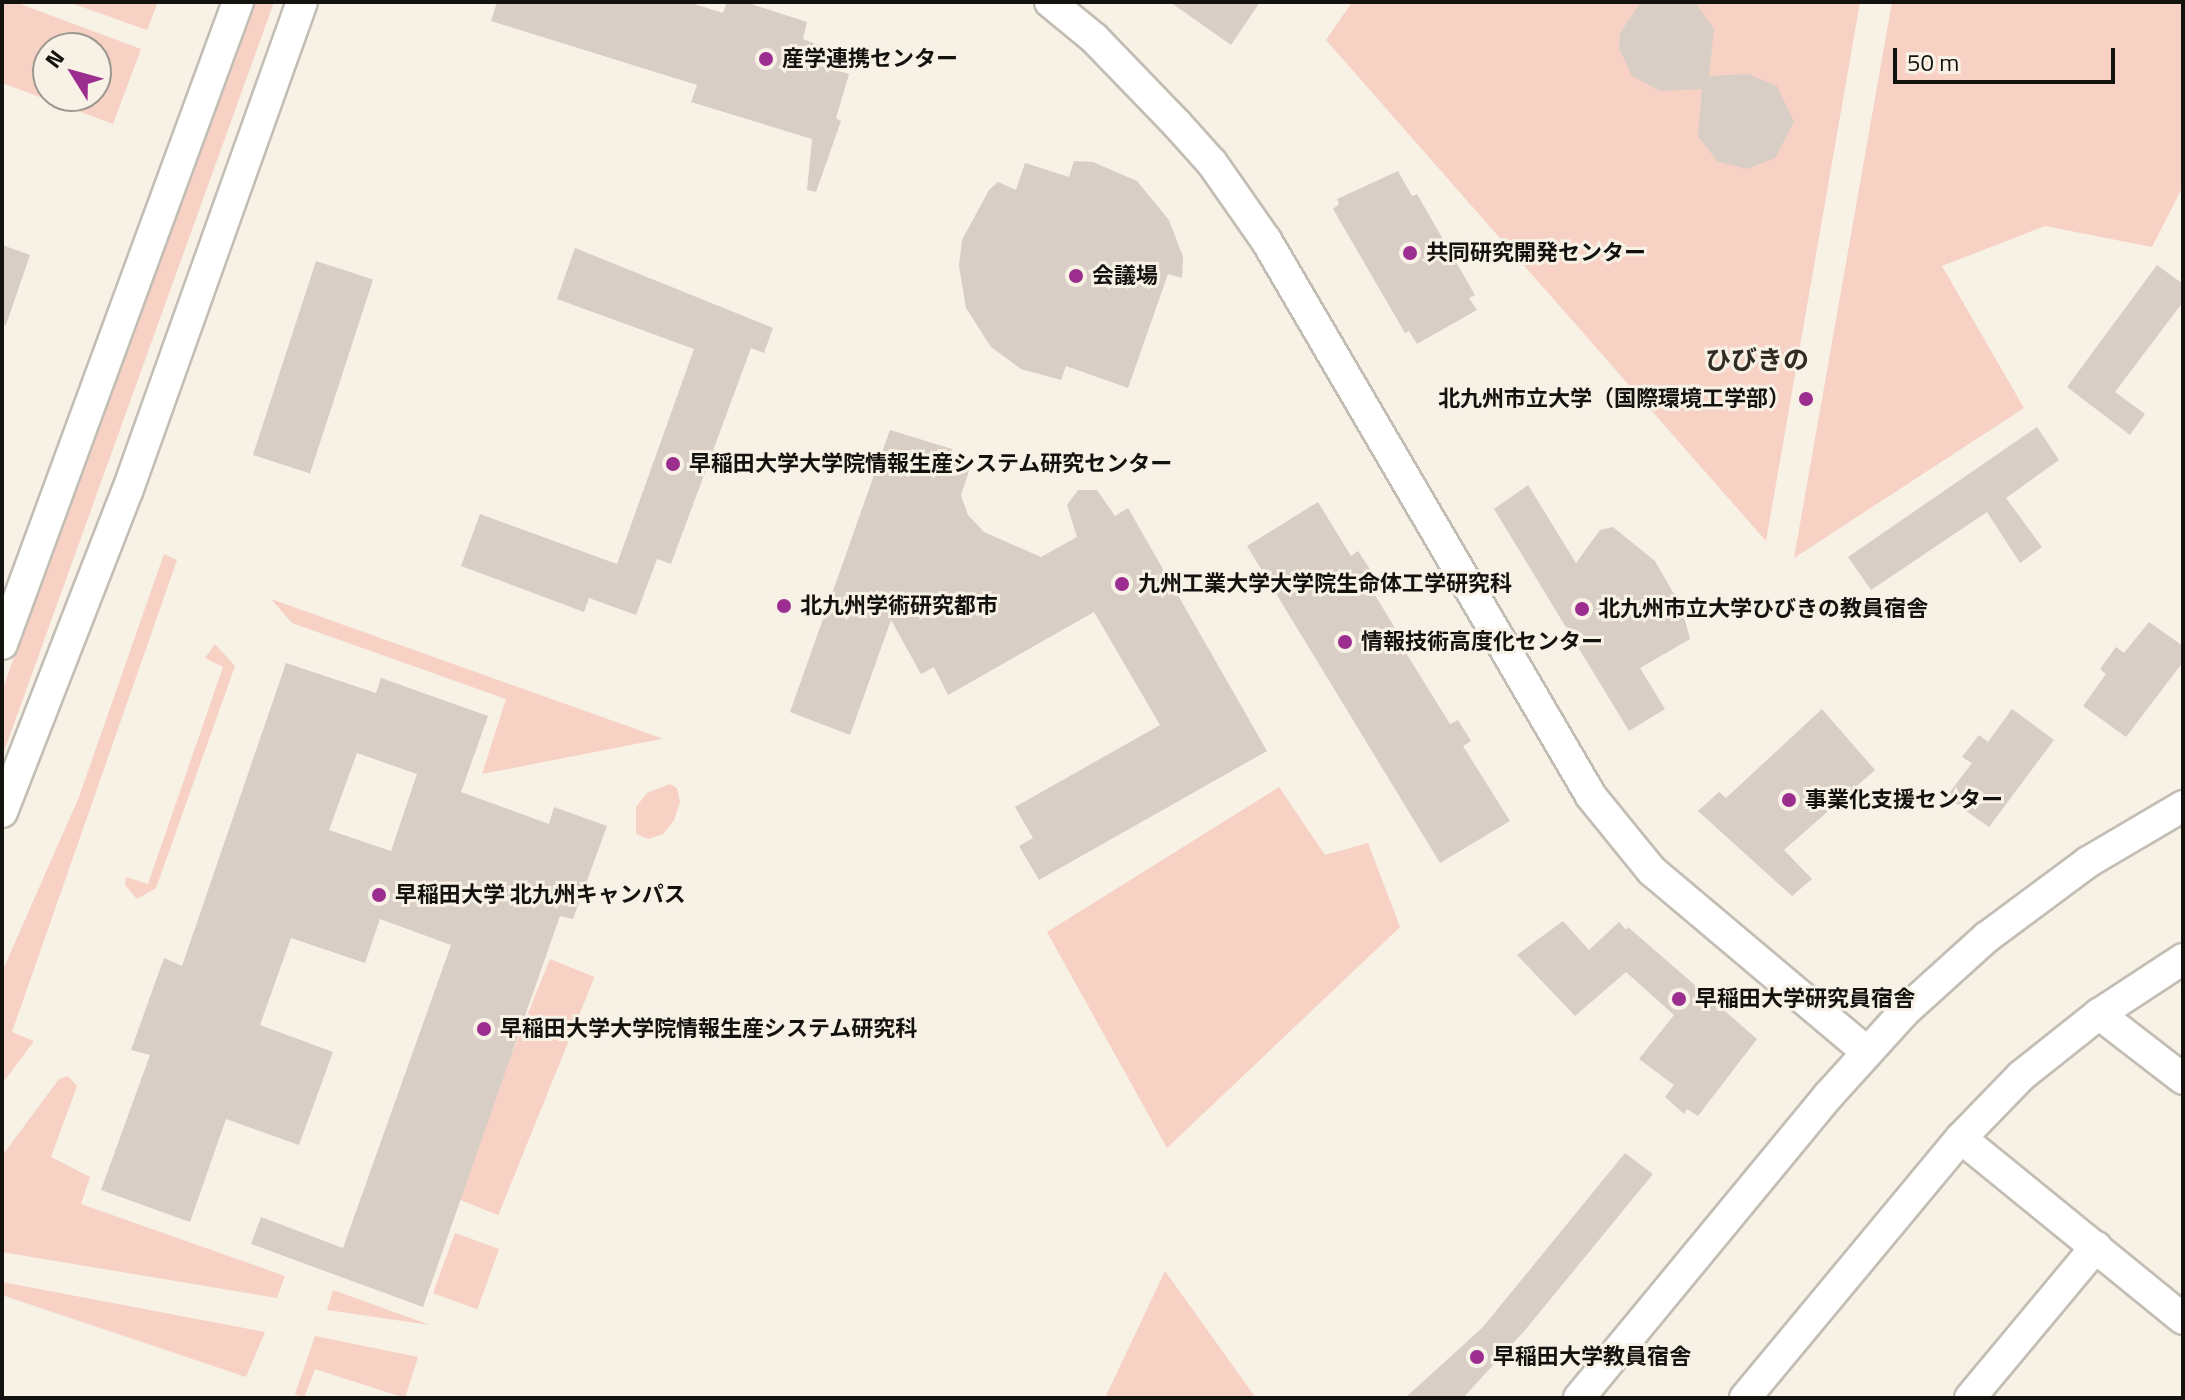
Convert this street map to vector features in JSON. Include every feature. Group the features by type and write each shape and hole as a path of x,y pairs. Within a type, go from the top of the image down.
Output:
{"street":[{"path":"2,644 238,2"},
{"path":"2,812 127,492 302,2"},
{"path":"1050,2 1094,38 1195,143 1266,240 1591,796 1652,871 1867,1052"},
{"path":"1579,1398 1867,1052 1987,937 2088,862 2183,806"},
{"path":"1745,1398 1961,1138 2021,1076 2099,1014 2183,959"},
{"path":"2099,1014 2183,1079"},
{"path":"1961,1138 2183,1319"},
{"path":"1970,1398 2096,1247"}],"shaded area":[{"path":"2,2 15,2 95,32 32,32 32,94 2,83"},
{"path":"68,2 158,2 147,30"},
{"path":"254,2 274,2 2,757 2,691 233,48"},
{"path":"1352,2 1860,2 1766,541 1326,40"},
{"path":"1892,2 2183,2 2183,186 2152,247 2045,226 1942,266 2024,408 1794,558"},
{"path":"112,38 141,49 113,124 81,112 112,112"},
{"path":"164,554 177,560 12,1032 34,1041 2,1084 2,972 79,797"},
{"path":"271,599 661,739 482,774 506,699 292,623"},
{"path":"215,644 235,666 156,888 137,899 125,885 126,877 148,884 223,667 205,658"},
{"path":"670,784 677,788 680,802 674,820 663,834 648,839 636,834 636,807 647,793"},
{"path":"1279,787 1325,855 1368,843 1400,927 1167,1148 1047,932"},
{"path":"550,959 595,977 498,1215 454,1197"},
{"path":"68,1076 77,1086 51,1157 90,1177 81,1204 285,1276 277,1298 2,1252 2,1156 59,1079"},
{"path":"455,1233 499,1249 477,1309 433,1293"},
{"path":"1165,1271 1256,1398 1105,1398"},
{"path":"2,1282 265,1332 246,1377 2,1295"},
{"path":"333,1290 430,1325 327,1310"},
{"path":"315,1336 418,1357 405,1398 315,1369 304,1398 295,1394"}],"building":[{"path":"497,2 688,2 723,13 727,2 745,2 807,22 803,39 826,48 820,66 849,74 836,118 841,121 816,192 807,190 812,139 691,102 697,85 491,21"},
{"path":"1170,2 1260,2 1231,45"},
{"path":"1641,2 1695,2 1714,29 1709,76 1748,74 1777,86 1794,122 1775,158 1746,169 1717,161 1698,136 1702,89 1660,91 1632,76 1619,48 1620,33"},
{"path":"1074,161 1093,162 1137,181 1169,220 1183,257 1182,278 1168,274 1128,388 1066,366 1061,380 1021,369 991,347 966,308 959,266 962,240 989,190 998,182 1016,190 1025,163 1069,177"},
{"path":"1398,171 1412,196 1417,194 1475,295 1469,298 1477,310 1417,344 1409,331 1405,333 1333,209 1339,204 1337,199"},
{"path":"2,245 30,255 6,325 2,324"},
{"path":"575,248 773,328 764,353 751,348 671,564 657,559 636,615 589,598 584,612 461,566 480,514 617,564 694,349 557,299"},
{"path":"316,261 373,280 310,474 253,455"},
{"path":"2157,265 2183,284 2183,302 2115,392 2145,414 2130,435 2067,387"},
{"path":"2037,427 2059,460 2006,498 2042,547 2020,563 1987,512 1871,590 1848,557"},
{"path":"890,430 952,449 949,458 970,468 961,495 968,515 984,532 1041,557 1077,537 1067,505 1078,490 1097,490 1115,516 1128,508 1267,751 1039,880 1019,846 1033,838 1015,807 1160,725 1094,612 948,695 934,667 921,674 891,620 850,735 790,712"},
{"path":"1528,485 1576,563 1600,530 1613,527 1655,561 1682,608 1690,639 1640,668 1665,709 1629,731 1494,509"},
{"path":"1318,502 1351,556 1358,551 1371,571 1364,577 1409,651 1406,653 1450,724 1458,720 1471,741 1463,746 1510,821 1440,863 1247,546"},
{"path":"2149,622 2183,646 2183,662 2126,737 2083,706 2106,674 2100,669 2116,647 2124,653"},
{"path":"286,663 376,693 381,678 488,716 461,792 549,824 554,807 607,826 573,919 560,916 423,1307 251,1244 261,1217 343,1248 451,945 380,919 365,963 291,938 260,1025 333,1052 299,1145 226,1119 190,1222 101,1190 150,1055 131,1050 164,958 182,966","holes":["357,753 417,774 391,851 329,830"]},
{"path":"1822,709 1875,770 1784,850 1812,879 1792,896 1698,811 1719,792 1726,798"},
{"path":"2012,709 2054,740 1989,827 1946,797 1972,763 1962,757 1979,735 1988,742"},
{"path":"1563,921 1589,950 1619,922 1626,930 1628,927 1757,1039 1698,1116 1687,1109 1684,1114 1665,1097 1674,1085 1639,1059 1674,1015 1626,972 1575,1016 1517,955"},
{"path":"1625,1153 1653,1174 1526,1329 1463,1398 1405,1398 1483,1327"}],"place":[{"name":"産学連携センター","path":"766,59"},
{"name":"共同研究開発センター","path":"1410,253"},
{"name":"会議場","path":"1076,276"},
{"name":"北九州市立大学（国際環境工学部）","path":"1806,399"},
{"name":"早稲田大学大学院情報生産システム研究センター","path":"673,464"},
{"name":"九州工業大学大学院生命体工学研究科","path":"1122,584"},
{"name":"北九州学術研究都市","path":"784,606"},
{"name":"北九州市立大学ひびきの教員宿舎","path":"1582,609"},
{"name":"情報技術高度化センター","path":"1345,642"},
{"name":"事業化支援センター","path":"1789,800"},
{"name":"早稲田大学 北九州キャンパス","path":"379,895"},
{"name":"早稲田大学研究員宿舎","path":"1679,999"},
{"name":"早稲田大学大学院情報生産システム研究科","path":"484,1029"},
{"name":"早稲田大学教員宿舎","path":"1477,1357"}],"district":[{"name":"ひびきの","path":"1757,360"}]}
